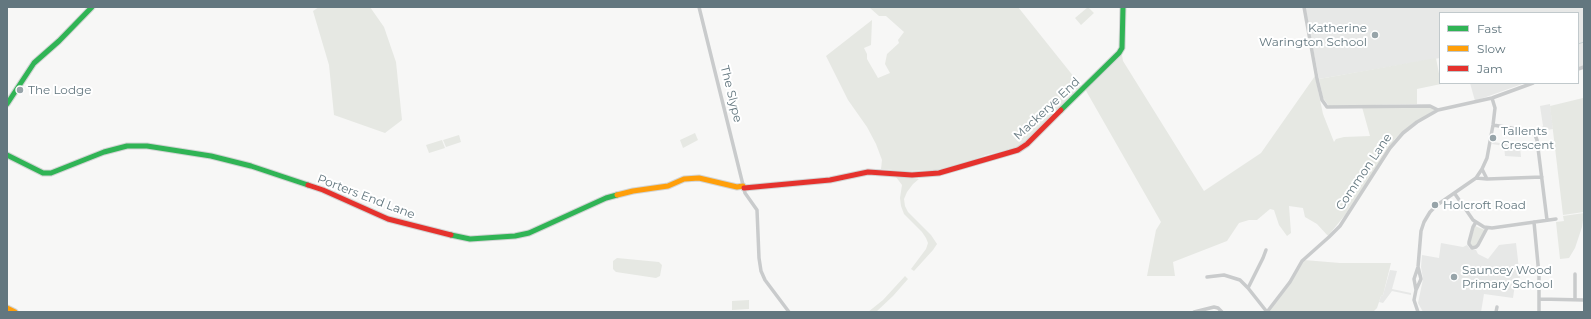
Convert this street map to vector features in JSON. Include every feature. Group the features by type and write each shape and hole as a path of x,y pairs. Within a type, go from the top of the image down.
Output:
{"street":[{"path":"7,104 34,63 60,41 92,7"},
{"name":"The Slype","path":"699,7 745,195"},
{"name":"Mackerye End","path":"743,187 830,180 868,172 912,175 939,173 1018,150 1027,144 1119,53 1122,48 1123,7"},
{"path":"1304,7 1322,100 1327,107 1430,106 1438,110"},
{"name":"Common Lane","path":"1267,312 1290,282 1302,261 1330,237 1340,226 1394,143 1416,122 1438,110 1492,98 1530,84"},
{"path":"1416,290 1414,279 1418,267 1421,231 1424,222 1430,212 1476,178 1482,169 1487,158 1493,125 1495,108 1492,98"},
{"path":"1493,125 1529,131 1535,135 1537,140 1547,220"},
{"name":"Porters End Lane","path":"7,155 44,173 51,173 104,152 127,146 147,146 211,156 243,164 311,186 391,220 438,233 470,239 508,237 530,233 606,198 634,191 668,186 684,179 699,178 737,187 743,187"},
{"path":"1482,169 1487,179"},
{"path":"1476,178 1542,177"},
{"path":"737,187 757,210 759,258 765,280 789,312"},
{"path":"1454,194 1476,222 1487,228 1556,219"},
{"path":"1476,222 1469,242 1472,248 1478,245 1487,228"},
{"path":"1534,222 1539,275 1540,299 1538,312"},
{"path":"1248,288 1266,250"},
{"path":"1412,312 1417,311 1414,300 1416,290 1421,279 1418,267"},
{"path":"1575,274 1575,300"},
{"path":"1207,277 1230,276 1240,280 1267,312"},
{"path":"1414,279 1421,279"},
{"path":"1540,299 1584,300"},
{"path":"1194,312 1214,307 1218,308 1222,312"},
{"path":"1496,312 1497,307"},
{"path":"7,308 15,312"}],"shaded area":[{"path":"319,7 370,7 384,27 396,62 402,120 385,133 334,115 329,65 313,11"},
{"path":"1018,7 1082,87 1020,147 986,155 956,167 937,170 904,171 881,169 882,160 876,144 867,127 848,100 826,56 872,20 871,45 864,48 867,54 867,59 878,78 890,73 885,64 887,54 899,43 898,40 904,32 886,16 879,16 870,8"},
{"path":"1088,7 1094,13 1081,25 1075,18"},
{"name":"Katherine Warington School","path":"1305,7 1584,7 1584,66 1579,67 1579,12 1439,12 1439,58 1319,79"},
{"path":"1122,55 1123,61 1204,191 1261,153 1315,76 1323,114 1334,142 1336,139 1344,137 1370,136 1362,107 1431,107 1435,110 1412,124 1395,139 1345,215 1328,236 1317,224 1305,217 1303,208 1289,206 1291,233 1287,236 1279,225 1274,210 1270,209 1257,220 1249,220 1239,223 1227,241 1173,262 1175,276 1147,276 1156,230 1161,222 1085,89 1119,56"},
{"path":"1436,58 1439,84 1441,84 1417,89 1417,104 1329,106 1323,98 1319,79"},
{"path":"1470,84 1522,84 1475,101"},
{"path":"1583,98 1584,212 1563,215 1550,106"},
{"path":"1550,104 1553,129 1542,131 1537,135 1536,133 1543,126 1540,106"},
{"path":"695,133 698,140 683,148 680,140"},
{"path":"459,135 461,142 446,147 443,140"},
{"path":"442,140 445,148 429,153 426,145"},
{"path":"1493,142 1520,146 1521,157 1505,156 1504,146 1492,144"},
{"path":"896,177 919,179 907,192 904,199 905,206 908,212 931,235 937,244 914,271 911,269 926,249 928,243 922,232 904,214 900,198 902,185"},
{"path":"1584,213 1582,227 1575,248 1569,258 1560,259 1556,222 1564,221 1563,216"},
{"path":"1475,226 1485,230 1476,246 1472,246 1470,242"},
{"name":"Sauncey Wood Primary School","path":"1441,243 1463,247 1467,245 1470,249 1476,250 1478,254 1488,259 1499,245 1516,243 1520,278 1516,278 1513,298 1484,294 1481,312 1423,312 1418,303 1423,279 1421,267 1422,255 1439,258"},
{"path":"617,258 659,262 662,265 660,276 656,278 616,272 613,269 613,261"},
{"path":"1304,260 1340,263 1391,263 1383,295 1381,296 1377,308 1373,312 1267,312"},
{"path":"1390,270 1397,271 1392,289 1411,293 1411,295 1392,291 1383,303 1379,302 1381,296 1383,295"},
{"path":"905,276 908,279 893,296 876,312 868,312 883,300"},
{"path":"749,300 749,309 732,310 732,301"}],"waterway":[{"path":"1579,44 1584,42"}],"traffic: fast":[{"path":"7,104 34,63 59,41 92,7"},
{"path":"1061,110 1119,53 1122,48 1123,7"},
{"path":"7,155 43,173 51,173 104,152 127,146 147,146 211,156 251,166 308,185"},
{"path":"451,235 470,239 515,236 529,233 606,198 617,195"}],"traffic: slow":[{"path":"617,195 668,186 684,179 699,178 737,187 743,186"},
{"path":"7,308 15,312"}],"traffic: jam":[{"path":"744,188 830,180 868,172 912,175 939,173 1018,150 1027,144 1061,110"},
{"path":"308,185 323,190 388,219 451,235"}],"place":[{"name":"Katherine Warington School","path":"1375,35"},
{"name":"The Lodge","path":"20,90"},
{"name":"Tallents Crescent","path":"1493,138"},
{"name":"Holcroft Road","path":"1435,205"},
{"name":"Sauncey Wood Primary School","path":"1454,277"}]}
